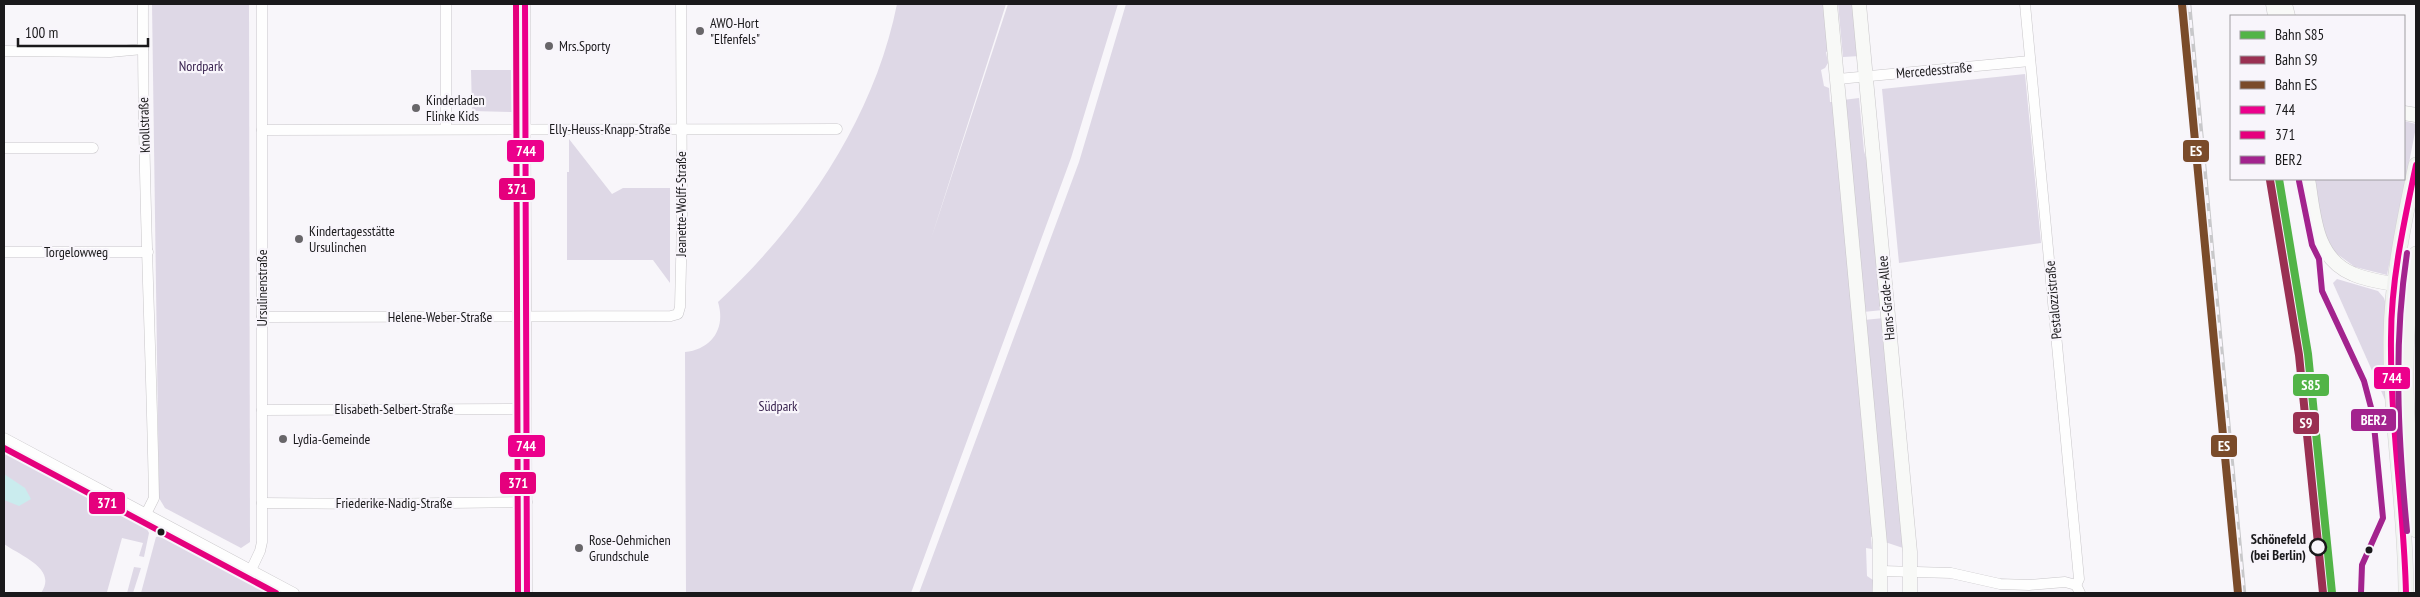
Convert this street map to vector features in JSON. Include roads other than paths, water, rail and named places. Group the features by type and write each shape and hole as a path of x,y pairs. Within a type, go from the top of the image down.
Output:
{"main road":[{"path":"2406,593 2404,532 2392,366 2395,284 2416,165"},
{"path":"2416,254 2406,412 2416,530"}],"street":[{"name":"Knollstraße","path":"143,4 154,498 146,514"},
{"name":"Ursulinenstraße","path":"251,570 261,546 262,503 262,4"},
{"path":"446,4 446,128"},
{"path":"525,4 526,593"},
{"name":"Jeanette-Wolff-Straße","path":"678,314 680,307 682,223 681,4"},
{"name":"Hans-Grade-Allee","path":"1830,4 1882,571 1880,593"},
{"name":"Hans-Grade-Allee","path":"1859,4 1912,570 1910,593"},
{"name":"Pestalozzistraße","path":"2025,4 2079,579 2078,589"},
{"path":"4,51 143,49"},
{"name":"Mercedesstraße","path":"1838,79 2030,60"},
{"name":"Elly-Heuss-Knapp-Straße","path":"262,130 446,128 837,129"},
{"path":"4,148 93,148"},
{"path":"2308,180 2320,244 2328,256 2352,274 2413,288"},
{"name":"Torgelowweg","path":"4,252 148,252"},
{"name":"Helene-Weber-Straße","path":"262,316 664,316 678,314"},
{"name":"Elisabeth-Selbert-Straße","path":"262,410 526,410"},
{"path":"4,438 294,593"},
{"name":"Friederike-Nadig-Straße","path":"262,503 526,502"},
{"path":"1882,571 1912,570 1951,573 2000,584 2029,585 2064,582 2078,589"}],"water":[{"path":"4,474 25,488 31,499 19,506 4,500"}],"railway":[{"path":"2189,4 2244,593"}],"rail line":[{"name":"ES","path":"2182,4 2238,593"},
{"name":"S9","path":"2270,180 2299,355 2323,593"},
{"name":"S85","path":"2279,180 2308,354 2332,593"}],"place":[{"name":"AWO-Hort \"Elfenfels\"","path":"700,31"},
{"name":"Mrs.Sporty","path":"549,46"},
{"name":"Kinderladen Flinke Kids","path":"416,108"},
{"name":"Kindertagesstätte Ursulinchen","path":"299,239"},
{"name":"Lydia-Gemeinde","path":"283,439"},
{"name":"Schönefeld (bei Berlin)","path":"2318,547"},
{"name":"Rose-Oehmichen Grundschule","path":"579,548"}],"park label":[{"name":"Nordpark","path":"201,66"},
{"name":"Südpark","path":"778,406"}]}
